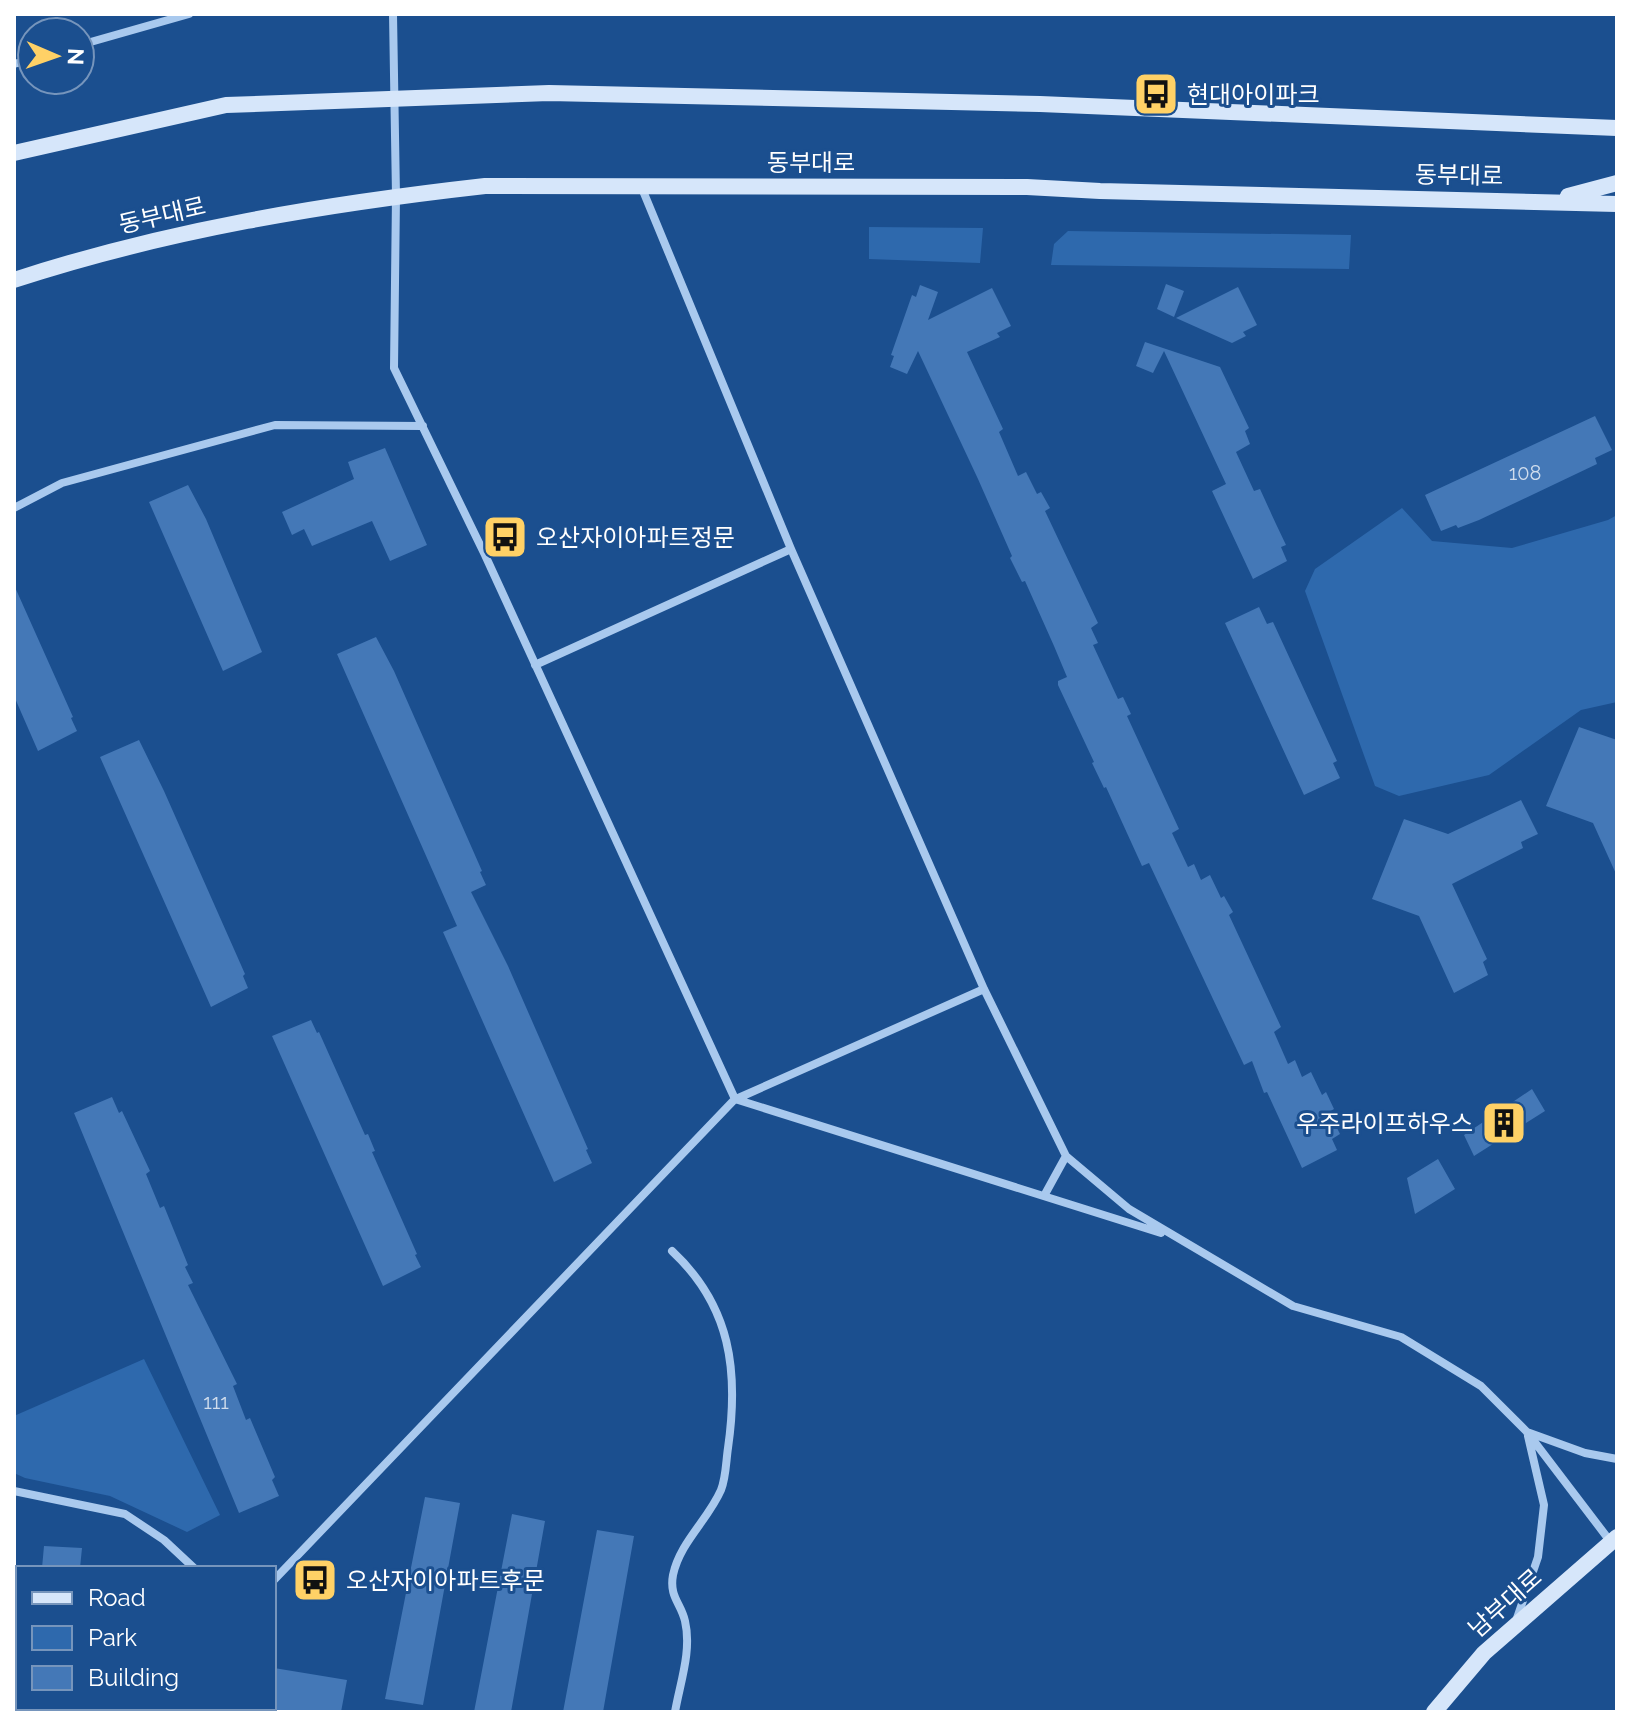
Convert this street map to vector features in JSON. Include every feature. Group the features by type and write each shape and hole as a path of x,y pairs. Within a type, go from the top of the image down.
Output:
{"main road":[{"path":"14,153 226,105 549,93 945,102 1617,128"},
{"path":"1550,200 1617,183"},
{"name":"동부대로","path":"14,280 81,258 185,232 396,196 485,186 1027,187 1115,192 1617,204"},
{"name":"남부대로","path":"1434,1712 1484,1653 1614,1539"}],"street":[{"path":"96,40 189,14"},
{"path":"393,14 396,196 394,368 735,1099 1177,1238"},
{"path":"641,186 791,549 984,989 1066,1156 1129,1209 1293,1306 1401,1337 1481,1386 1527,1432 1614,1539"},
{"path":"14,508 62,483 275,425 423,426"},
{"path":"535,665 791,549"},
{"path":"276,1578 735,1099 984,989"},
{"path":"1044,1196 1066,1156"},
{"path":"672,1251 692,1270 718,1311 731,1359 730,1429 722,1488 684,1545 673,1575 672,1597 685,1620 687,1651 675,1712"},
{"path":"1527,1432 1585,1453 1617,1459"},
{"path":"1515,1626 1538,1557 1544,1505 1527,1432"},
{"path":"14,1491 125,1514 164,1540 192,1566"}],"green space":[{"path":"869,227 983,228 980,263 869,259"},
{"path":"1068,231 1351,235 1349,269 1051,265 1054,244"},
{"path":"1402,508 1432,541 1512,548 1617,515 1617,702 1581,710 1489,775 1399,796 1375,786 1305,591 1315,569"},
{"path":"144,1359 220,1515 187,1532 110,1496 14,1473 14,1416"},
{"path":"14,1650 16,1710 104,1712 14,1712"}],"building":[{"path":"1166,284 1184,291 1174,317 1157,309"},
{"path":"920,285 938,292 928,320 992,288 1011,326 997,333 1000,337 967,352 1003,429 999,432 1018,476 1026,472 1037,494 1041,492 1050,508 1045,511 1098,623 1091,628 1098,643 1093,645 1118,699 1123,697 1131,714 1127,716 1179,829 1172,833 1188,867 1194,864 1201,880 1210,875 1221,898 1224,896 1233,912 1229,915 1281,1027 1274,1032 1288,1064 1295,1060 1302,1077 1311,1072 1322,1095 1326,1092 1334,1109 1329,1112 1340,1134 1332,1139 1337,1150 1302,1168 1267,1092 1264,1093 1252,1061 1244,1065 1149,863 1142,866 1092,763 1058,685 1058,681 1067,677 1054,646 1025,581 1022,582 1010,558 1012,556 978,479 918,351 907,374 890,367 894,356 891,355 912,295 916,297"},
{"path":"1238,287 1257,325 1243,332 1246,336 1232,343 1176,318"},
{"path":"1145,342 1220,367 1249,428 1245,431 1250,444 1236,452 1254,491 1260,489 1286,545 1281,547 1287,561 1253,579 1212,491 1226,484 1164,351 1153,373 1136,366"},
{"path":"1595,416 1612,450 1595,458 1597,464 1479,520 1441,531 1425,495"},
{"path":"385,448 427,545 390,561 372,521 312,546 304,529 292,535 282,512 354,479 348,462"},
{"path":"188,485 206,519 262,652 223,671 149,502"},
{"path":"14,585 77,731 38,751 14,696"},
{"path":"1259,607 1267,624 1273,622 1337,761 1333,763 1340,778 1304,795 1225,623"},
{"path":"376,637 482,871 486,885 471,892 508,966 588,1149 592,1163 554,1182 443,932 457,926 337,654"},
{"path":"1579,727 1617,740 1617,876 1593,823 1546,806"},
{"path":"139,740 245,974 248,988 211,1007 100,757"},
{"path":"1521,800 1538,834 1521,842 1523,848 1452,884 1487,959 1483,962 1488,975 1454,993 1419,916 1372,899 1404,819 1448,834"},
{"path":"311,1020 365,1135 368,1134 375,1151 372,1152 421,1267 383,1286 272,1036"},
{"name":"우주라이프하우스","path":"1532,1089 1545,1111 1474,1156 1464,1135"},
{"path":"112,1097 119,1113 122,1111 150,1171 146,1174 160,1208 164,1206 188,1265 185,1267 193,1283 188,1285 237,1384 233,1386 246,1420 250,1418 275,1477 272,1480 279,1496 239,1513 74,1113"},
{"path":"1438,1159 1455,1189 1415,1214 1407,1178"},
{"path":"425,1497 460,1503 423,1705 385,1699"},
{"path":"512,1514 545,1521 511,1712 474,1712"},
{"path":"597,1530 634,1536 603,1712 563,1712"},
{"path":"44,1546 82,1548 80,1566 42,1566"},
{"path":"276,1668 347,1680 341,1712 274,1712"}],"place":[{"name":"현대아이파크","path":"1156,94"},
{"name":"오산자이아파트정문","path":"505,537"},
{"name":"우주라이프하우스","path":"1504,1123"},
{"name":"오산자이아파트후문","path":"315,1580"}]}
